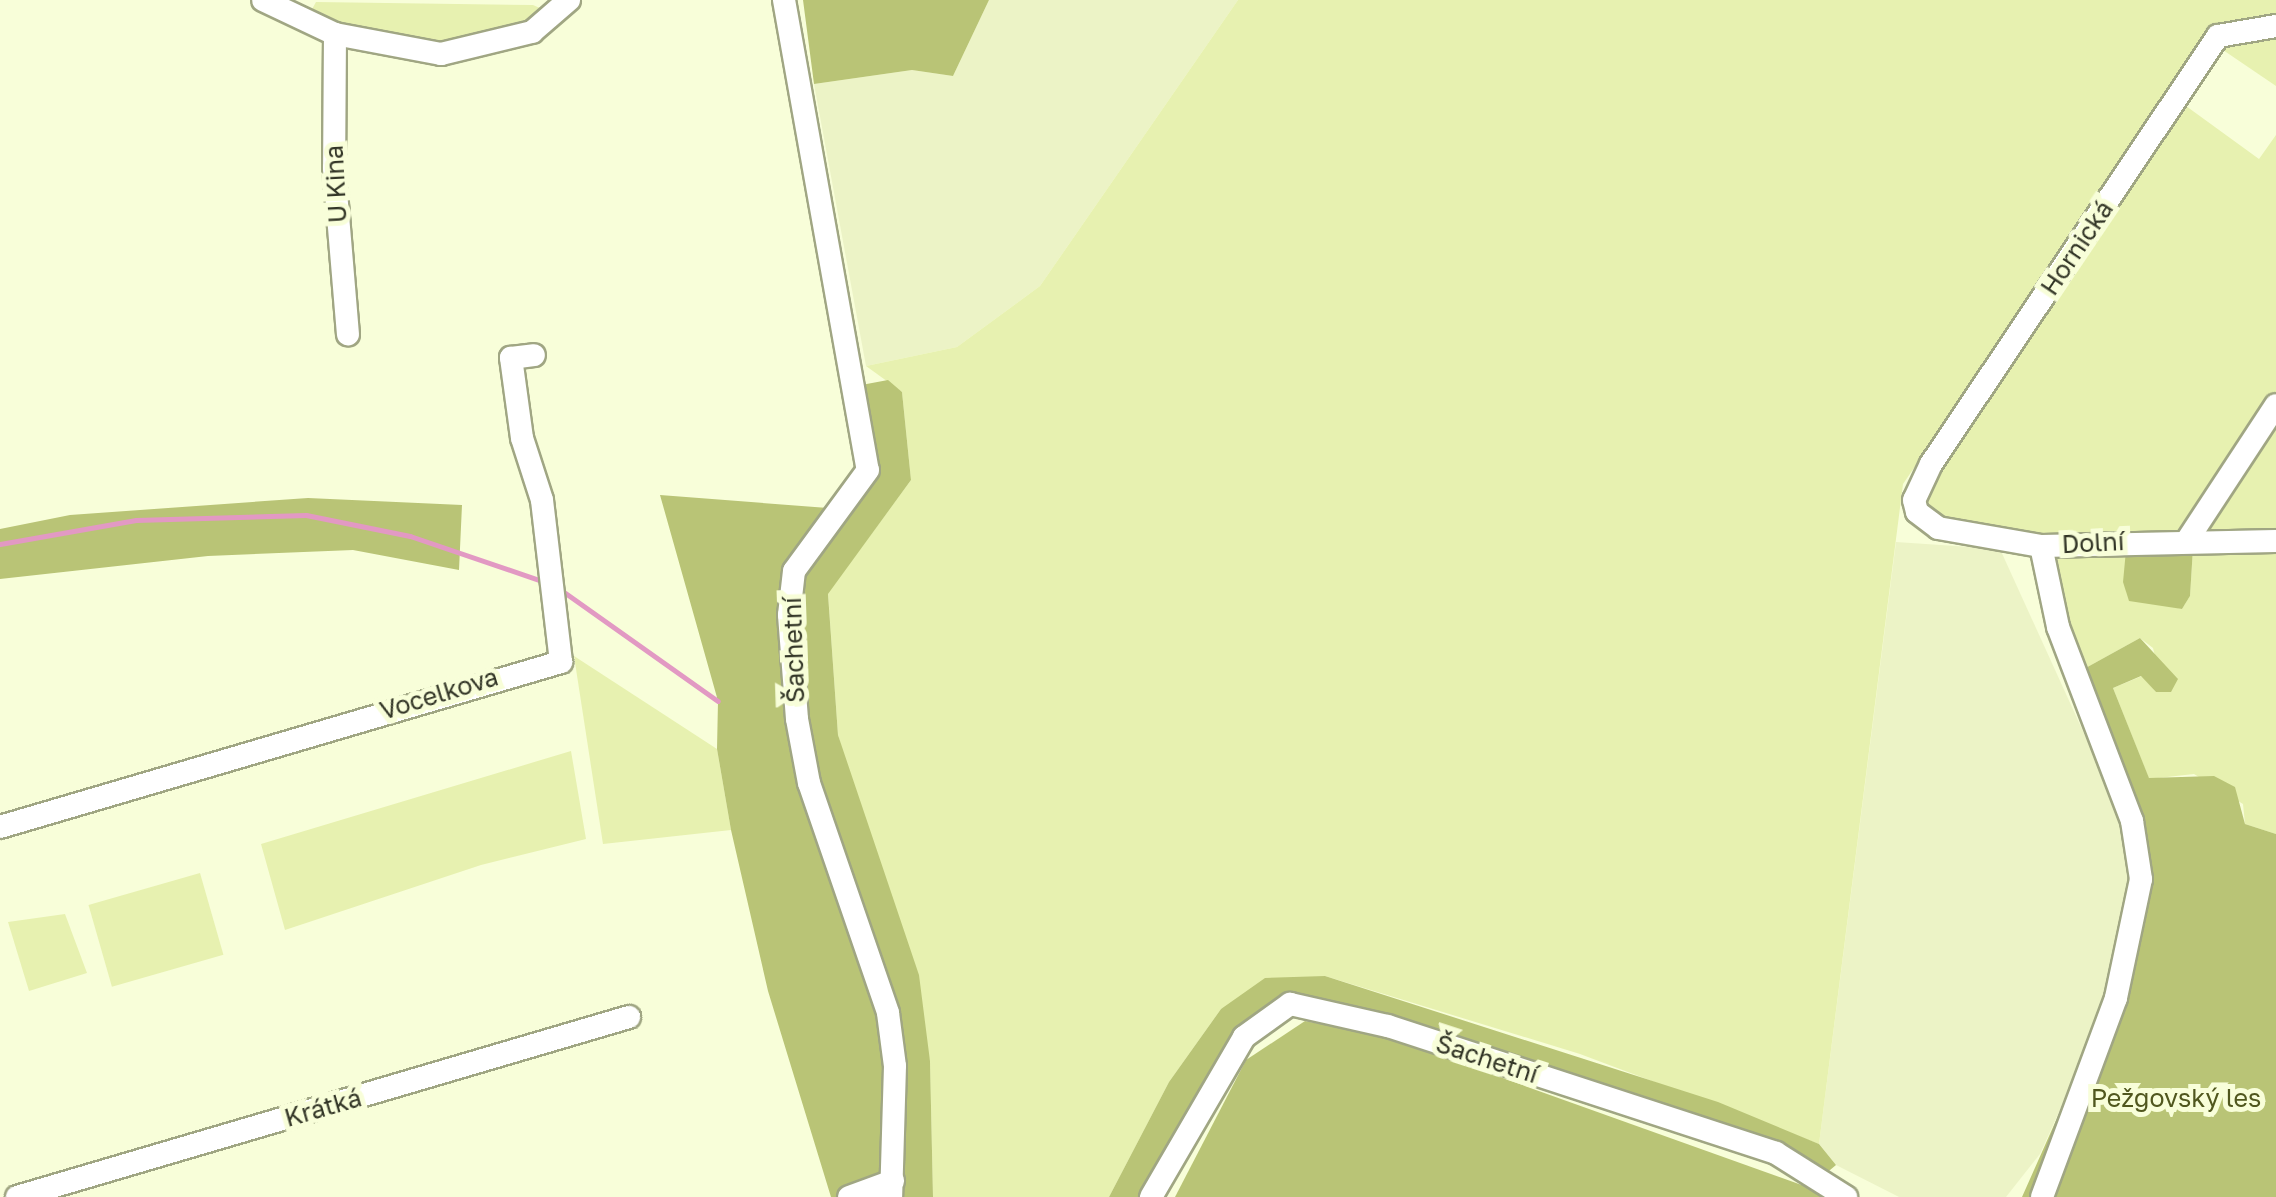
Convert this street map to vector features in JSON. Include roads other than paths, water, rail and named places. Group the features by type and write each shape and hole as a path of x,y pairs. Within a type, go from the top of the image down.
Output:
{"street":[{"path":"263,0 334,34 403,52 458,53 532,32 569,0"},
{"name":"Šachetní","path":"784,0 868,470 794,571 789,616 797,719 809,784 888,1013 895,1066 892,1189"},
{"name":"Hornická","path":"1917,512 1916,490 1931,464 2218,36 2276,26"},
{"name":"U Kina","path":"334,34 334,168 348,334"},
{"name":"Vocelkova","path":"0,827 561,662 553,582 511,358 534,356"},
{"path":"2188,539 2276,405"},
{"name":"Dolní","path":"1917,512 1938,528 2041,546 2188,539 2276,541"},
{"path":"2041,546 2058,627 2132,821 2141,878 2116,998 2042,1197"},
{"name":"Šachetní","path":"1151,1197 1244,1037 1290,1004 1388,1026 1776,1153 1846,1197"},
{"name":"Krátká","path":"16,1197 630,1017"},
{"path":"848,1197 892,1189"}],"waterway":[{"path":"0,544 136,520 306,515 410,536 542,581"},
{"path":"561,590 718,701"}],"park label":[{"name":"Pežgovský les","path":"2176,1098"}]}
